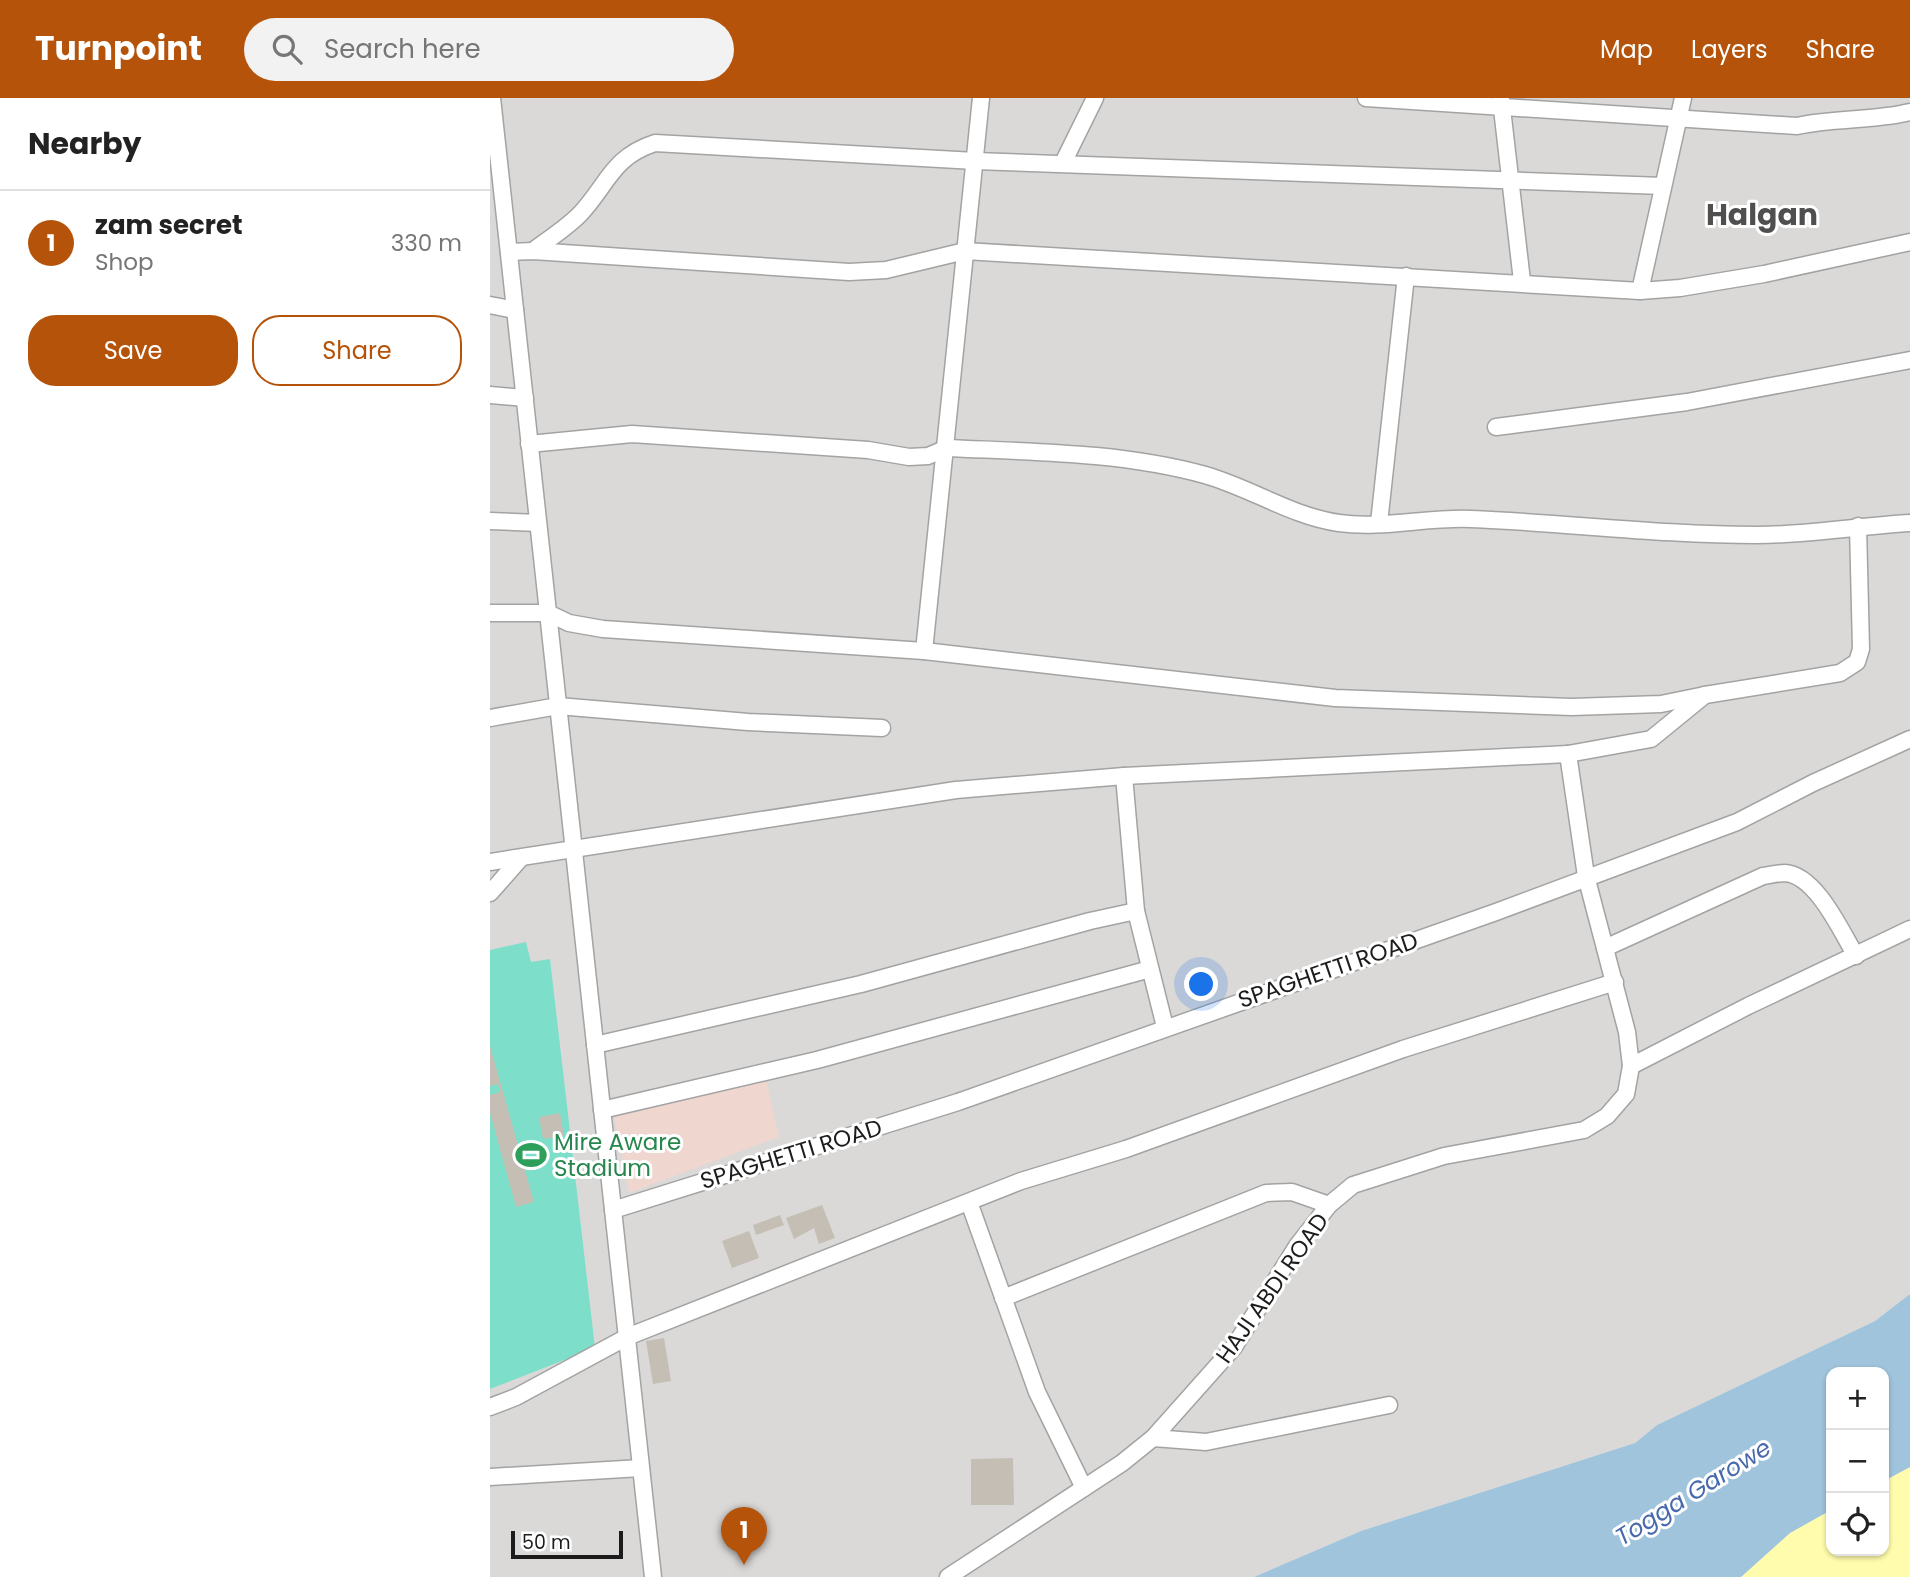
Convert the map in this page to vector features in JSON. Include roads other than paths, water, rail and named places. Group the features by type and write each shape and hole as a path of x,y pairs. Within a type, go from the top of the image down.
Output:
{"street":[{"path":"492,98 493,131 509,252 653,1577"},
{"path":"924,652 981,98"},
{"path":"1063,163 1095,98"},
{"path":"1366,98 1501,103 1797,126 1829,119 1868,119 1910,112"},
{"path":"1640,291 1682,98"},
{"path":"1501,103 1522,281"},
{"path":"533,251 580,214 604,181 634,150 655,143 975,161 1663,186"},
{"path":"509,252 533,251 838,272 886,270 965,251 1522,281 1640,291 1725,281 1910,242"},
{"path":"1380,523 1406,276"},
{"path":"490,305 515,310"},
{"path":"1496,427 1687,402 1910,360"},
{"path":"490,395 525,398"},
{"path":"530,444 632,433 868,450 909,457 928,456 947,448 1084,455 1164,466 1247,490 1303,515 1340,523 1467,519 1757,535 1809,534 1858,526 1910,523"},
{"path":"490,521 538,523"},
{"path":"490,613 548,613 569,623 603,629 924,652 1335,698 1572,706 1661,704 1840,673 1857,662 1861,649 1858,526"},
{"path":"490,862 956,790 1124,776 1568,754 1651,739 1705,695"},
{"path":"490,718 558,706 748,722 882,728"},
{"name":"SPAGHETTI ROAD","path":"613,1210 958,1102 1496,912 1586,876 1737,822 1813,783 1910,739"},
{"name":"HAJI ABDI ROAD","path":"948,1577 1084,1488 1153,1438 1234,1347 1297,1246 1329,1205 1353,1185 1444,1156 1584,1130 1607,1116 1626,1094 1631,1066 1627,1032 1586,876 1568,754"},
{"path":"1124,776 1136,911 1165,1027"},
{"path":"490,893 520,859"},
{"path":"1605,948 1763,876 1786,873 1805,880 1819,894 1856,956"},
{"path":"595,1045 861,984 1090,921 1136,911"},
{"path":"1631,1066 1748,1006 1910,929"},
{"path":"602,1110 817,1060 1150,969"},
{"path":"490,1407 516,1397 627,1337 969,1202 1403,1049 1615,982"},
{"path":"1003,1298 1266,1193 1292,1192 1329,1205"},
{"path":"969,1202 1037,1392 1084,1488"},
{"path":"1153,1438 1206,1442 1389,1405"},
{"path":"490,1477 641,1468"}],"water":[{"name":"Togga Garowe","path":"1910,1294 1910,1467 1889,1478 1889,1367 1826,1367 1826,1513 1790,1533 1741,1577 1254,1577 1361,1531 1635,1443 1657,1425 1875,1321"}],"place":[{"name":"Mire Aware Stadium","path":"531,1155"},
{"name":"zam secret","path":"744,1565"}],"district":[{"name":"Halgan","path":"1762,214"}]}
